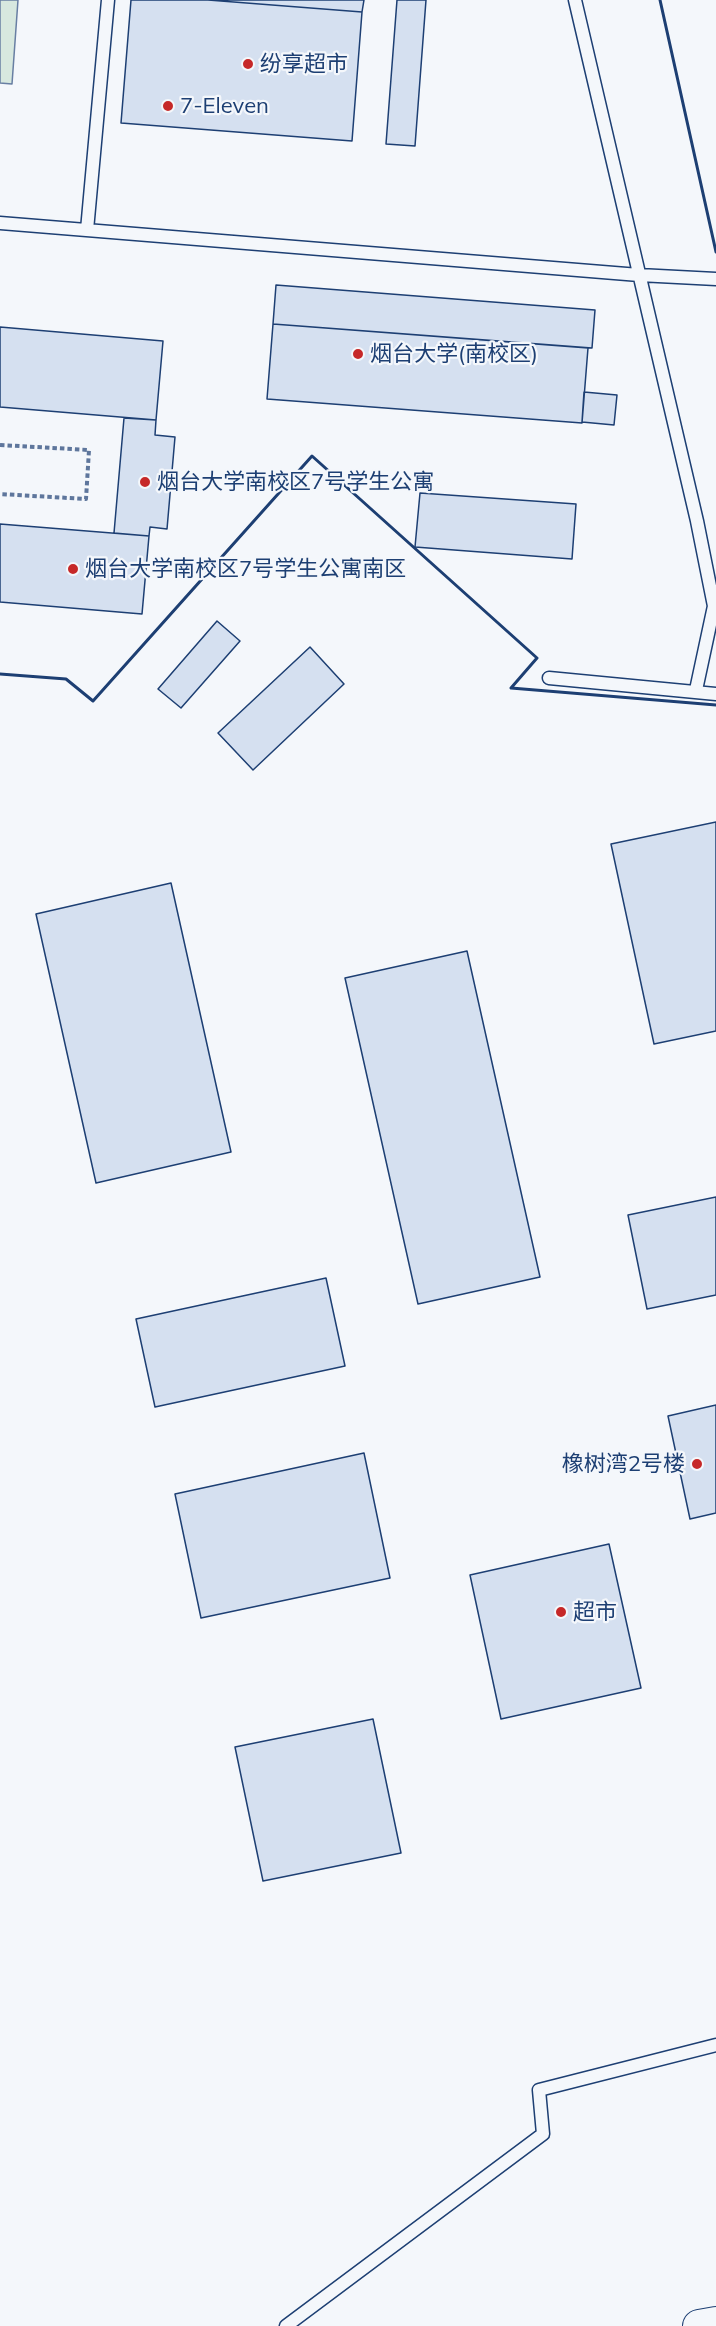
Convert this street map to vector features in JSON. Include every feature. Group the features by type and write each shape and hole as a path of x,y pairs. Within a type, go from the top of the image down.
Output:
{"street":[{"path":"699,2326 716,2323"}],"lane":[{"path":"87,230 108,0"},
{"path":"575,0 697,521 714,606 696,690"},
{"path":"0,223 639,275 716,279"},
{"path":"549,678 696,690 716,694"},
{"path":"286,2326 543,2134 539,2090 716,2045"}],"path":[{"path":"0,445 90,450 86,499 0,494"}],"shaded area":[{"path":"0,0 18,0 12,84 0,83"}],"building":[{"path":"131,0 208,0 362,12 352,141 121,123"},
{"path":"208,0 364,0 362,12"},
{"path":"397,0 426,0 415,146 386,144"},
{"path":"276,285 595,310 592,348 273,324"},
{"path":"273,324 588,348 582,423 267,399"},
{"path":"0,327 163,341 156,420 0,407"},
{"path":"584,392 617,395 614,425 582,422"},
{"name":"烟台大学南校区7号学生公寓","path":"124,418 156,420 155,435 175,437 167,529 150,527 149,536 114,533"},
{"path":"420,493 576,504 572,559 415,547"},
{"name":"烟台大学南校区7号学生公寓南区","path":"0,524 149,536 142,614 0,602"},
{"path":"217,621 240,641 181,708 158,689"},
{"path":"310,647 344,684 253,770 218,733"},
{"path":"716,822 716,1031 654,1044 611,844"},
{"path":"171,883 231,1152 96,1183 36,914"},
{"path":"467,951 540,1277 418,1304 345,978"},
{"path":"716,1197 716,1295 647,1309 628,1215"},
{"path":"326,1278 345,1366 155,1407 136,1319"},
{"name":"橡树湾2号楼","path":"716,1405 716,1513 690,1519 668,1416"},
{"path":"364,1453 390,1578 201,1618 175,1494"},
{"path":"609,1544 641,1688 501,1719 470,1575"},
{"path":"373,1719 401,1853 263,1881 235,1747"}],"wall":[{"path":"660,0 716,252"},
{"path":"0,674 66,679 93,701 312,456 537,658 511,688 716,705"}],"place":[{"name":"纷享超市","path":"248,64"},
{"name":"7-Eleven","path":"168,106"},
{"name":"烟台大学(南校区)","path":"358,354"},
{"name":"烟台大学南校区7号学生公寓","path":"145,482"},
{"name":"烟台大学南校区7号学生公寓南区","path":"73,569"},
{"name":"橡树湾2号楼","path":"697,1464"},
{"name":"超市","path":"561,1612"}]}
